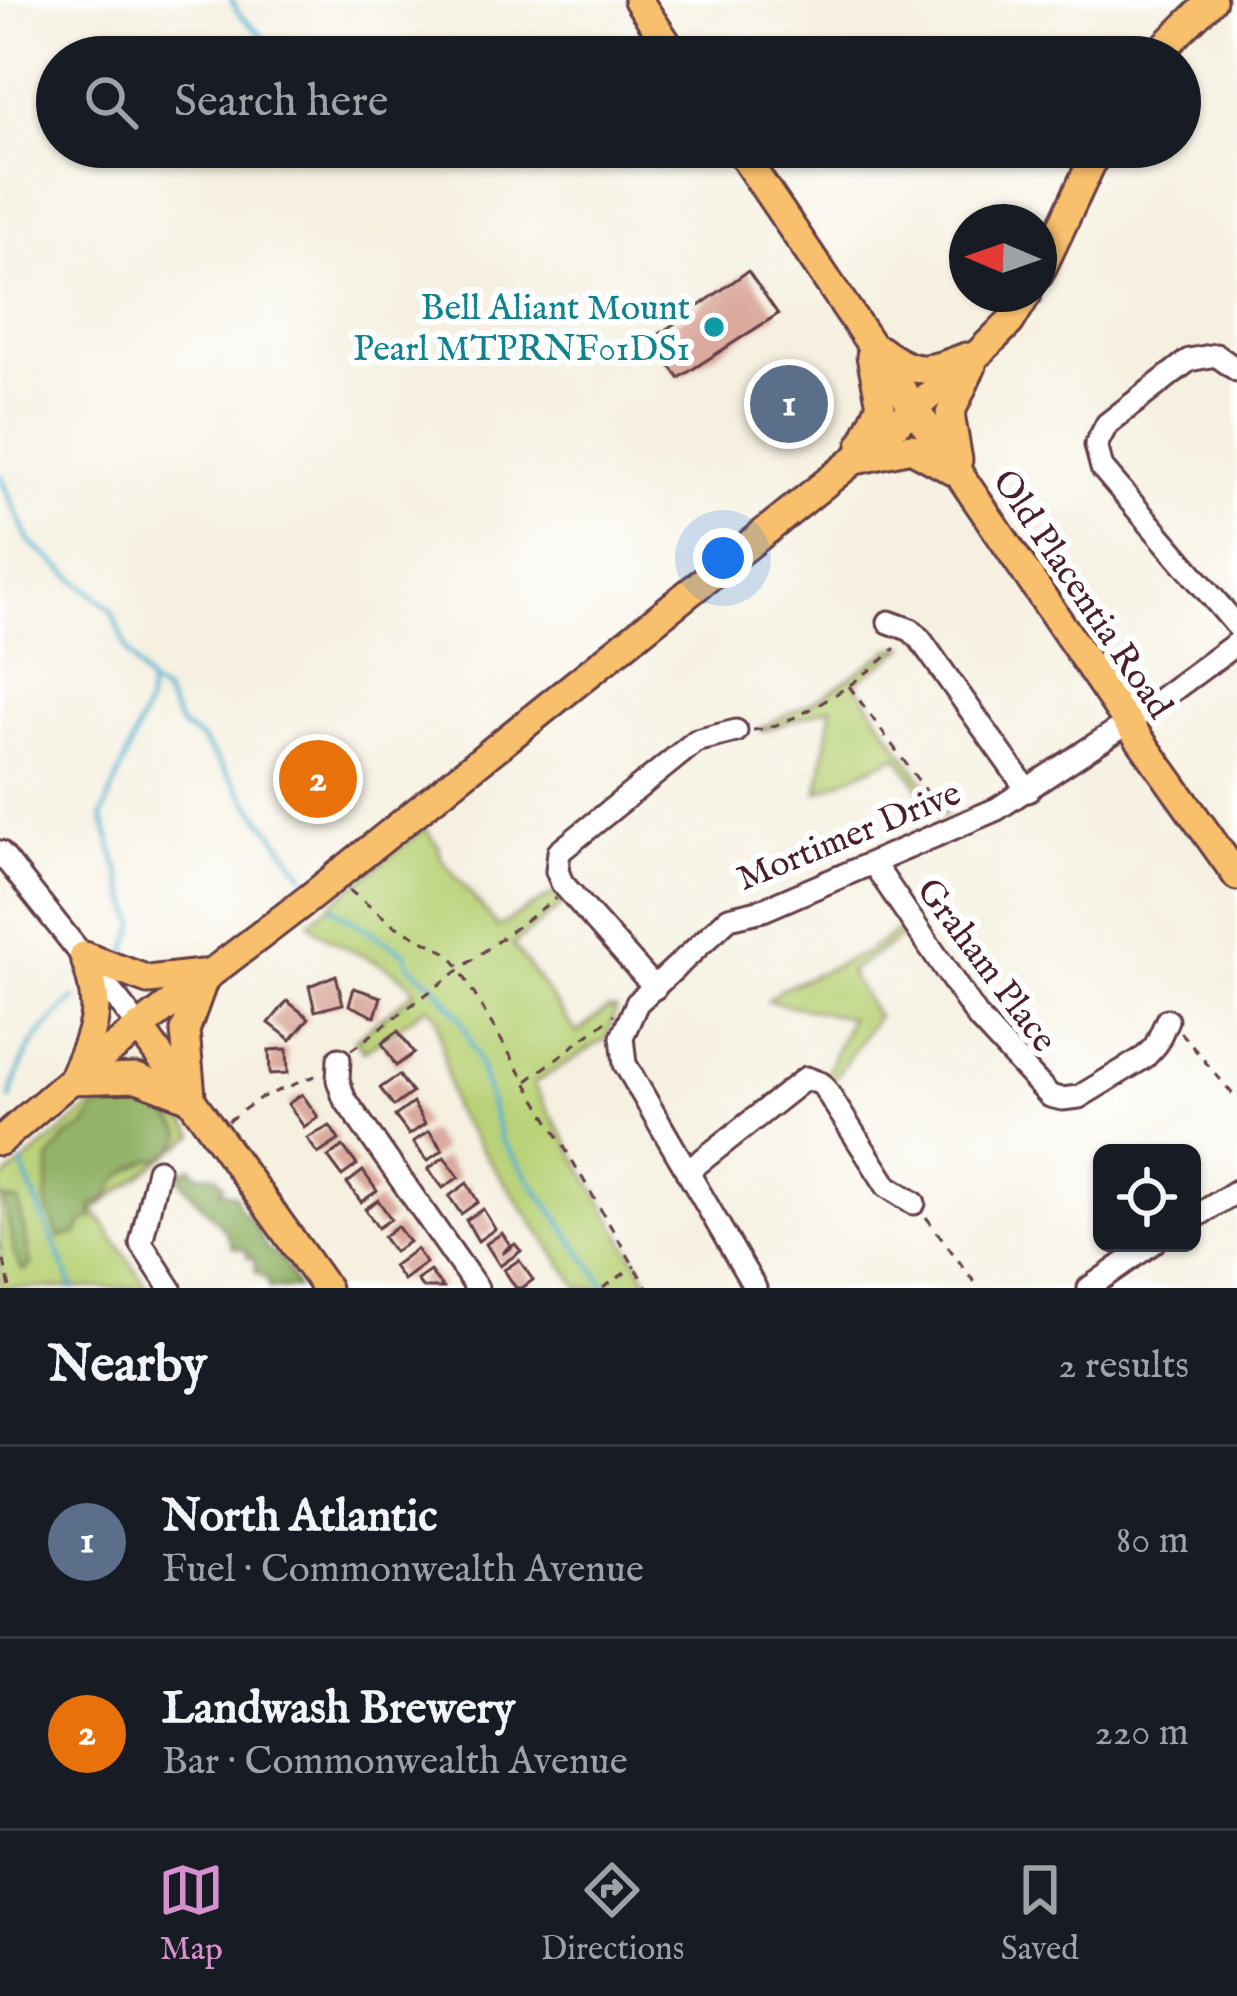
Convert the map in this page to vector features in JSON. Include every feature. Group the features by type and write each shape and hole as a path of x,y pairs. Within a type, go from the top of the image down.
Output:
{"main road":[{"path":"638,0 662,36"},
{"path":"1175,36 1212,0"},
{"name":"Old Placentia Road","path":"751,168 1237,876"},
{"path":"1057,236 1089,168"},
{"path":"0,1141 854,461 980,352 1016,312"},
{"path":"867,341 912,370 931,370 980,352"},
{"path":"854,461 880,405 867,341"},
{"path":"961,476 950,414 980,352"},
{"path":"854,461 911,448 961,476"},
{"path":"84,956 148,980 206,973"},
{"path":"71,1080 97,1012 95,986 84,956"},
{"path":"191,1099 184,1031 206,973"},
{"path":"139,1027 326,1288"},
{"path":"71,1080 147,1079 191,1099"}],"street":[{"path":"1237,370 1216,355 1193,357 1107,424 1097,439 1096,451 1102,468 1237,626"},
{"path":"889,622 920,639 1028,791"},
{"name":"Mortimer Drive","path":"627,1018 729,918 763,910 1028,791 1237,643"},
{"path":"655,988 567,890 557,872 563,845 696,741 736,730"},
{"path":"0,852 139,1027"},
{"name":"Graham Place","path":"873,863 980,1019 1050,1096 1079,1097 1145,1057 1161,1039 1167,1020"},
{"path":"627,1018 622,1036 625,1064 755,1288"},
{"path":"339,1059 344,1098 477,1288"},
{"path":"687,1172 806,1078 823,1084 887,1186 914,1203"},
{"path":"158,1170 141,1243 170,1288"},
{"path":"1201,1213 1237,1191"},
{"path":"1089,1288 1140,1252"}],"path":[{"path":"736,730 767,728 848,685 895,649"},
{"path":"848,685 952,828"},
{"path":"347,890 394,926 446,952 461,970 647,1288"},
{"path":"226,1121 260,1098 318,1076 567,890"},
{"path":"525,1082 606,1018 627,1018"},
{"path":"1167,1020 1237,1099"},
{"path":"914,1203 979,1288"},
{"path":"0,1244 10,1288"},
{"path":"603,1288 635,1266"}],"green space":[{"path":"907,646 855,683 946,814 940,817 897,756 818,792 832,707 761,728 825,695 889,650"},
{"path":"425,828 439,846 441,858 498,927 558,891 567,901 513,945 577,1033 607,1009 616,1009 607,1038 533,1084 652,1288 579,1288 453,1109 437,1017 428,1006 364,1051 355,1039 415,991 393,971 335,942 309,922"},
{"path":"906,925 910,931 849,972 877,1016 830,1085 824,1081 850,1018 767,1001 781,989 865,953"},
{"path":"127,1094 149,1097 166,1106 195,1135 94,1210 148,1288 0,1288 0,1182 92,1106"},
{"path":"109,1102 152,1105 183,1135 160,1160 152,1159 120,1178 110,1196 91,1206 93,1218 82,1222 78,1233 59,1238 46,1203 50,1158 66,1137 85,1127 94,1112"},
{"path":"179,1167 215,1175 223,1185 220,1191 235,1195 239,1209 250,1218 267,1249 283,1260 297,1288 269,1288 268,1280 256,1272 254,1258 233,1247 221,1225 182,1182 176,1171"},
{"path":"4,1199 19,1202 31,1266 23,1271 14,1254"}],"building":[{"name":"Bell Aliant Mount Pearl MTPRNF01DS1","path":"748,271 778,314 679,378 651,340"},
{"path":"336,975 343,1004 315,1011 309,986"},
{"path":"354,988 381,997 375,1017 349,1005"},
{"path":"287,1001 309,1018 291,1040 269,1023"},
{"path":"398,1031 414,1053 396,1066 382,1043"},
{"path":"287,1049 288,1073 270,1074 269,1050"},
{"path":"399,1075 412,1093 394,1106 380,1088"},
{"path":"302,1094 318,1117 304,1127 288,1104"},
{"path":"413,1103 425,1124 409,1135 395,1116"},
{"path":"330,1126 339,1140 318,1154 307,1138"},
{"path":"429,1131 443,1150 427,1161 413,1142"},
{"path":"343,1146 357,1165 342,1176 328,1157"},
{"path":"444,1157 459,1177 443,1188 428,1169"},
{"path":"363,1171 377,1191 361,1202 347,1183"},
{"path":"467,1183 478,1202 461,1214 449,1196"},
{"path":"378,1200 391,1219 378,1228 365,1209"},
{"path":"483,1209 495,1229 478,1241 466,1220"},
{"path":"397,1226 409,1242 394,1252 383,1237"},
{"path":"502,1233 510,1245 502,1254 515,1244 521,1251 500,1266 486,1244"},
{"path":"416,1249 426,1263 403,1280 393,1266"},
{"path":"519,1260 533,1280 516,1288 504,1270"},
{"path":"430,1271 443,1288 423,1288 417,1280"}],"waterway":[{"path":"231,0 262,36"},
{"path":"0,476 30,542 111,609 128,653 150,685 147,706 102,816 136,925 124,957"},
{"path":"150,685 164,693 180,725 202,740 304,875"},
{"path":"333,908 406,954 409,965 434,985 460,1017 501,1139 607,1288"},
{"path":"10,1099 34,1043 75,998"},
{"path":"21,1164 73,1288"}],"place":[{"name":"Bell Aliant Mount Pearl MTPRNF01DS1","path":"714,327"},
{"name":"North Atlantic","path":"789,404"},
{"name":"Landwash Brewery","path":"318,779"}]}
